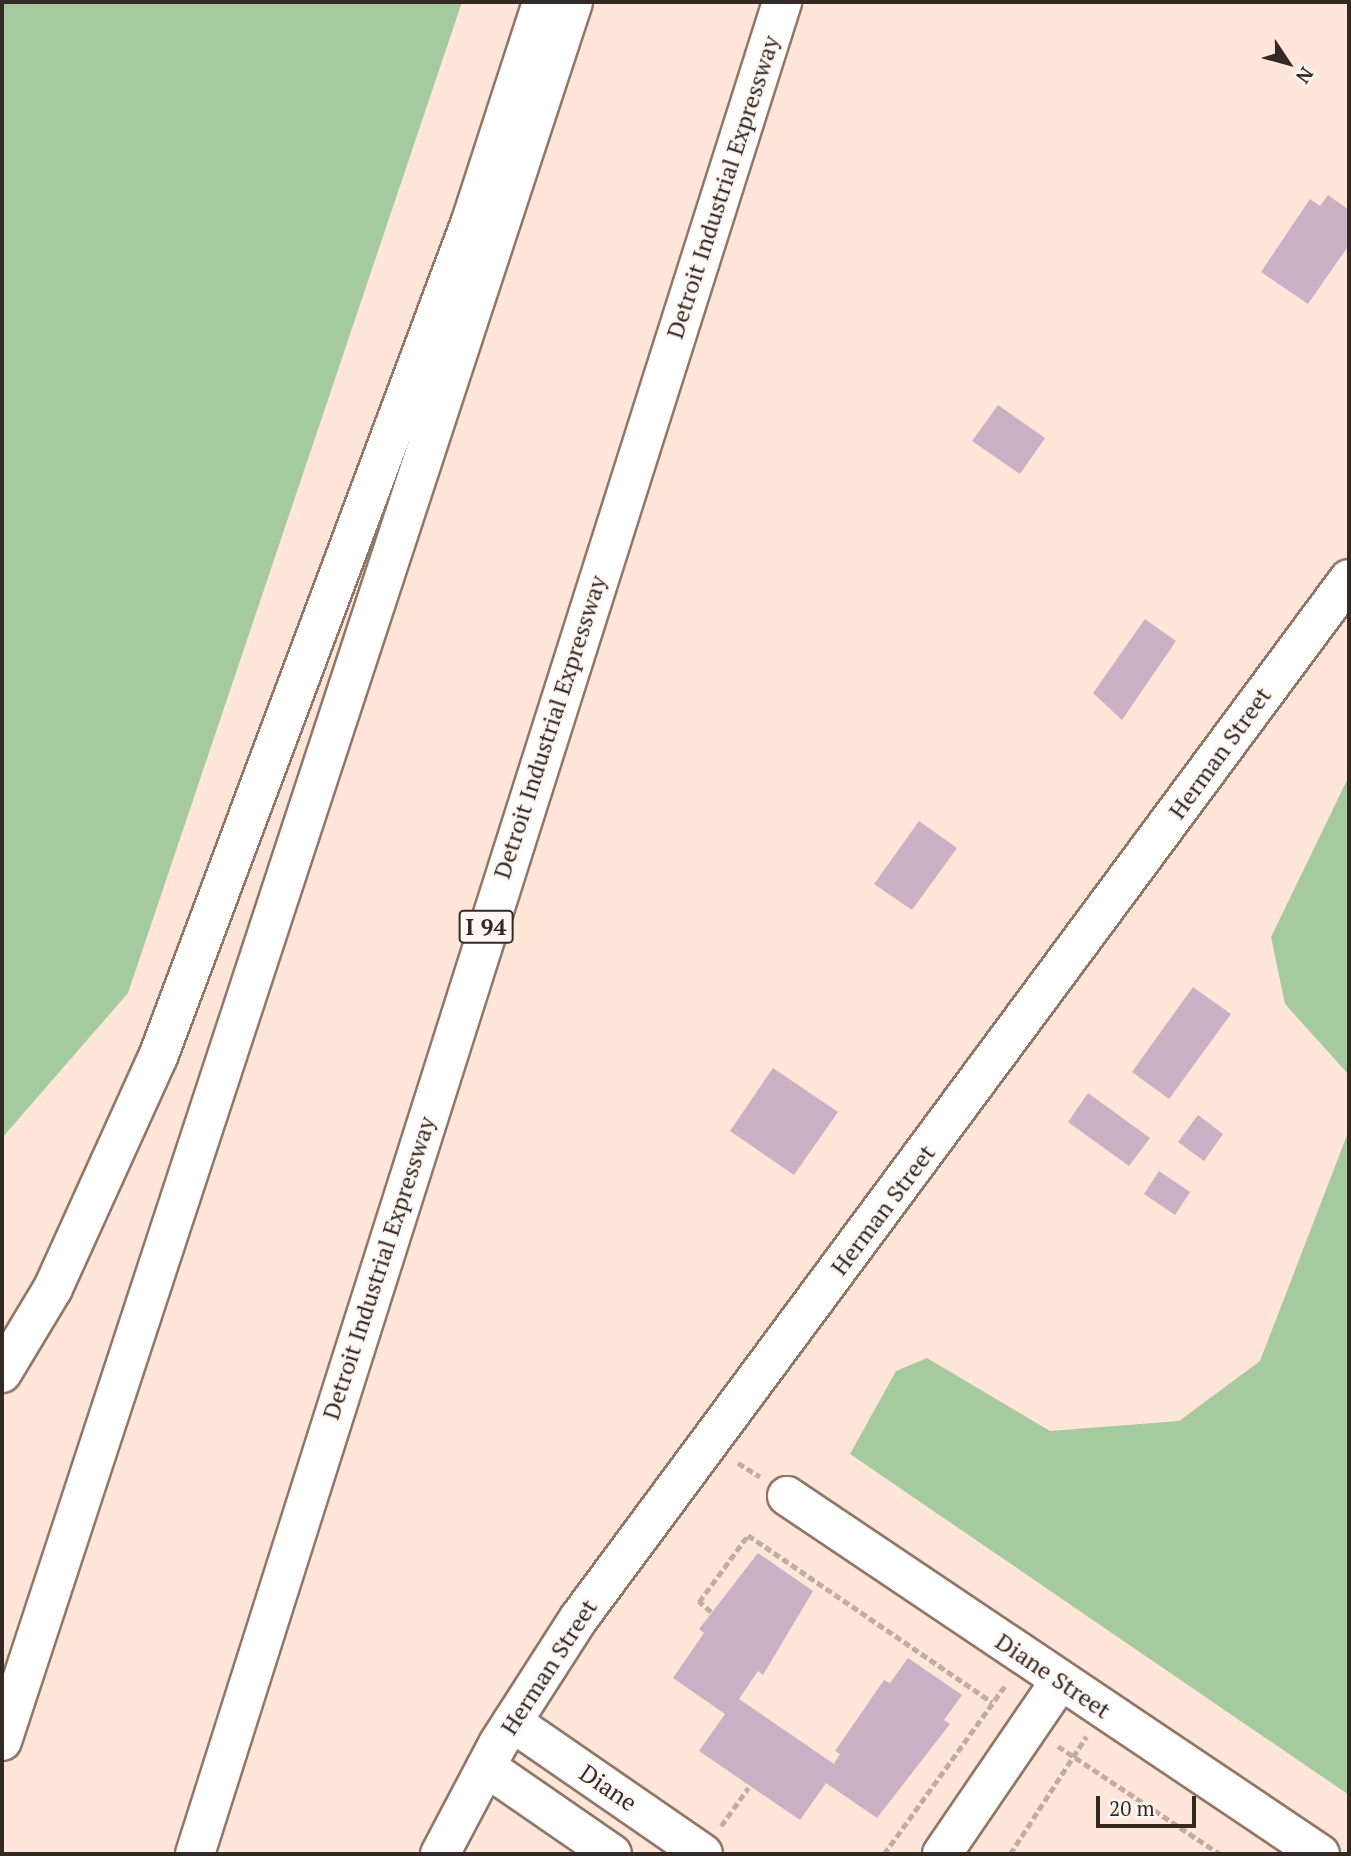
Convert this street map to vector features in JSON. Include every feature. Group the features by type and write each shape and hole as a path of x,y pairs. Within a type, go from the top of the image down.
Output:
{"main road":[{"path":"2,1373 53,1288 158,1057 471,221 542,2"},
{"path":"2,1741 573,2"},
{"name":"Detroit Industrial Expressway","path":"195,1854 782,2"},
{"name":"Herman Street","path":"440,1854 512,1722 708,1442 1349,579"},
{"name":"Diane Street","path":"787,1496 1320,1854"},
{"path":"225,1854 252,1670"},
{"path":"942,1854 1060,1681"},
{"name":"Diane","path":"512,1722 711,1842"},
{"path":"486,1767 612,1854"}],"path":[{"path":"708,1442 787,1496"},
{"path":"711,1612 699,1602 748,1535 992,1702"},
{"path":"884,1854 1015,1672"},
{"path":"1010,1854 1092,1728"},
{"path":"1045,1738 1220,1854"},
{"path":"711,1842 748,1787"}],"green space":[{"path":"2,2 462,2 128,993 2,1138"},
{"path":"1349,776 1349,1075 1285,1004 1271,937"},
{"path":"1349,1130 1349,1795 850,1454 896,1371 927,1358 1050,1431 1179,1421 1260,1361"}],"building":[{"path":"1328,195 1349,210 1349,245 1308,304 1261,272 1310,199 1320,206"},
{"path":"998,405 1045,438 1020,474 972,441"},
{"path":"1145,619 1176,641 1122,720 1093,693"},
{"path":"919,821 957,848 912,910 874,884"},
{"path":"1193,987 1231,1014 1169,1099 1132,1072"},
{"path":"773,1068 838,1112 794,1175 730,1131"},
{"path":"1088,1093 1150,1138 1129,1166 1068,1122"},
{"path":"1198,1115 1223,1134 1204,1161 1178,1142"},
{"path":"1159,1171 1190,1192 1175,1215 1144,1194"},
{"path":"758,1553 813,1591 763,1675 758,1671 739,1699 834,1764 840,1754 835,1751 884,1680 890,1683 908,1658 962,1695 944,1720 950,1724 877,1818 826,1783 800,1820 699,1751 725,1714 673,1678 704,1633 699,1629"}]}
